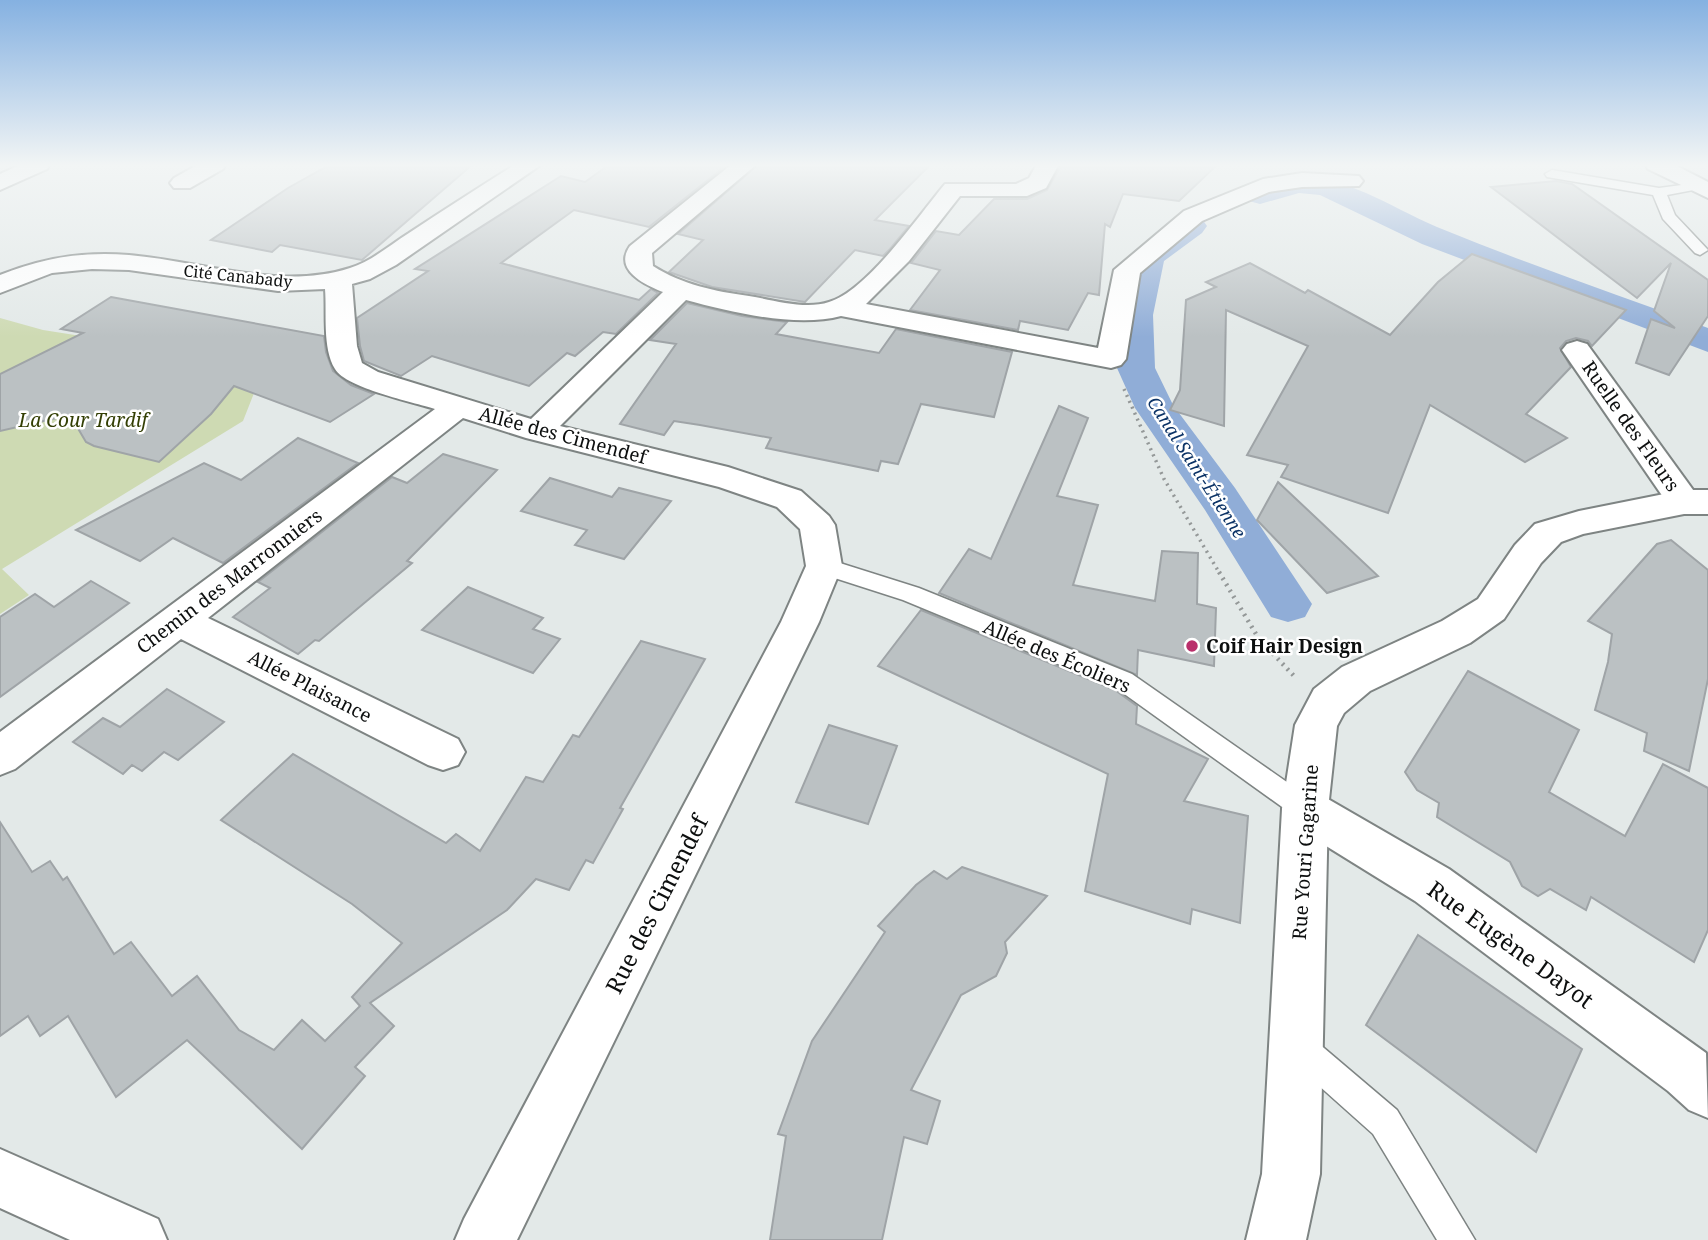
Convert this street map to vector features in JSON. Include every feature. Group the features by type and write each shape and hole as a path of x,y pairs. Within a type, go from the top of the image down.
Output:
{"street":[{"name":"Cité Canabady","path":"0,285 52,265 96,262 135,263 277,283 318,283 353,276 384,261 443,222"},
{"path":"675,222 639,251 640,269 660,283 711,300 807,312 841,308 1111,359 1127,270 1186,222"},
{"path":"841,308 868,291 925,222"},
{"name":"Allée des Cimendef","path":"338,279 343,346 348,367 367,377 537,431 728,478 789,499 817,525 824,566"},
{"path":"537,431 681,290"},
{"name":"Ruelle des Fleurs","path":"1577,350 1696,502"},
{"name":"Chemin des Marronniers","path":"0,755 458,406"},
{"name":"Rue Youri Gagarine","path":"1276,1240 1291,1174 1305,809 1316,725 1329,701 1356,679 1456,632 1491,609 1528,554 1548,533 1579,523 1696,502"},
{"name":"Rue des Cimendef","path":"485,1240 800,622 824,566"},
{"name":"Allée Plaisance","path":"178,620 443,752"},
{"name":"Rue Eugène Dayot","path":"1305,809 1432,885 1687,1072 1708,1091"},
{"path":"0,1178 137,1240"}],"lane":[{"path":"1674,222 1700,250"},
{"name":"Allée des Écoliers","path":"824,566 911,594 1124,681 1305,809"},
{"path":"1295,1044 1385,1122 1457,1240"}],"path":[{"path":"1111,359 1164,479 1259,639 1290,674 1329,701"}],"green space":[{"name":"La Cour Tardif","path":"0,318 43,330 265,365 243,421 2,569 29,595 0,614"}],"building":[{"path":"238,222 406,222 362,260 280,245 272,252 211,240"},
{"path":"489,222 558,222 501,263 639,300 651,289 658,293 616,334 603,332 575,356 567,353 529,386 432,356 401,376 364,361 357,318 428,271 415,269"},
{"path":"626,222 655,222 649,227"},
{"path":"692,222 886,222 909,226 883,256 855,250 805,302 712,287 669,272 703,240 678,234"},
{"path":"972,222 1112,222 1110,227 1105,224 1099,295 1088,293 1068,330 1020,321 1018,330 910,310 940,270 911,263 936,231 959,235"},
{"path":"1537,222 1626,222 1708,280 1708,316 1669,375 1636,363 1651,319 1675,328 1654,311 1671,263 1637,298"},
{"path":"1472,254 1626,310 1592,346 1588,341 1576,338 1566,341 1560,348 1571,367 1526,414 1567,438 1525,462 1430,405 1388,513 1281,477 1288,465 1247,455 1308,346 1226,310 1224,426 1170,410 1180,390 1186,300 1216,287 1206,282 1250,263 1305,293 1308,290 1390,335 1438,282"},
{"path":"111,297 324,336 333,371 351,385 374,394 330,422 234,386 211,414 159,462 86,442 70,415 0,431 0,374 83,333 61,329"},
{"path":"687,303 742,316 787,322 776,334 879,353 896,329 1012,352 994,417 921,404 898,464 881,461 878,471 766,448 771,438 700,425 674,421 664,435 620,424 676,344 650,340"},
{"path":"1059,406 1088,418 1057,496 1098,505 1073,585 1155,601 1162,551 1198,553 1197,604 1216,608 1214,666 1138,650 1137,675 939,593 969,549 991,559"},
{"path":"298,438 358,463 223,563 173,538 140,561 76,530 204,463 241,480"},
{"path":"443,454 497,470 407,561 412,563 319,641 315,640 298,654 233,617 270,588 258,582 392,477 407,483"},
{"path":"550,478 612,497 619,488 671,501 624,559 575,545 587,530 521,511"},
{"path":"1278,482 1378,576 1327,593 1257,520"},
{"path":"1671,540 1708,570 1708,679 1689,771 1644,751 1647,733 1595,710 1608,662 1612,634 1588,621 1657,544"},
{"path":"91,581 129,603 0,697 0,617 35,594 54,607"},
{"path":"468,587 543,618 533,629 560,639 533,673 422,630"},
{"path":"921,610 1115,690 1137,706 1136,724 1208,759 1184,801 1248,816 1240,923 1192,909 1190,924 1085,891 1108,774 878,666"},
{"path":"641,641 705,659 620,808 623,809 593,863 586,860 569,890 536,879 507,910 370,1003 394,1026 355,1067 365,1076 302,1149 187,1040 116,1097 68,1016 40,1036 28,1016 0,1036 0,822 32,872 50,861 63,880 67,877 114,954 131,942 172,996 197,976 239,1030 274,1050 302,1020 325,1041 360,1006 352,997 402,943 352,904 221,820 293,754 446,843 456,834 480,851 526,777 543,782 573,735 579,737"},
{"path":"1468,671 1579,730 1549,792 1625,836 1663,764 1708,788 1708,930 1694,962 1591,897 1586,910 1550,889 1538,896 1522,886 1510,862 1437,817 1439,803 1417,790 1405,772"},
{"path":"167,689 224,722 178,760 164,752 142,771 132,765 123,774 73,742 103,718 120,727"},
{"path":"829,725 897,746 868,824 796,802"},
{"path":"962,867 1047,896 1005,942 1007,953 996,976 961,995 911,1090 940,1101 927,1144 904,1137 882,1240 770,1240 786,1136 778,1134 812,1041 885,932 878,926 916,885 934,871 947,879"},
{"path":"1418,935 1582,1049 1536,1152 1366,1025"}],"waterway":[{"name":"Canal Saint-Étienne","path":"1403,222 1433,237 1708,341"},
{"name":"Canal Saint-Étienne","path":"1191,226 1148,257 1135,315 1136,368 1155,408 1220,499 1288,604"}],"place":[{"name":"Coif Hair Design","path":"1192,646"}]}
